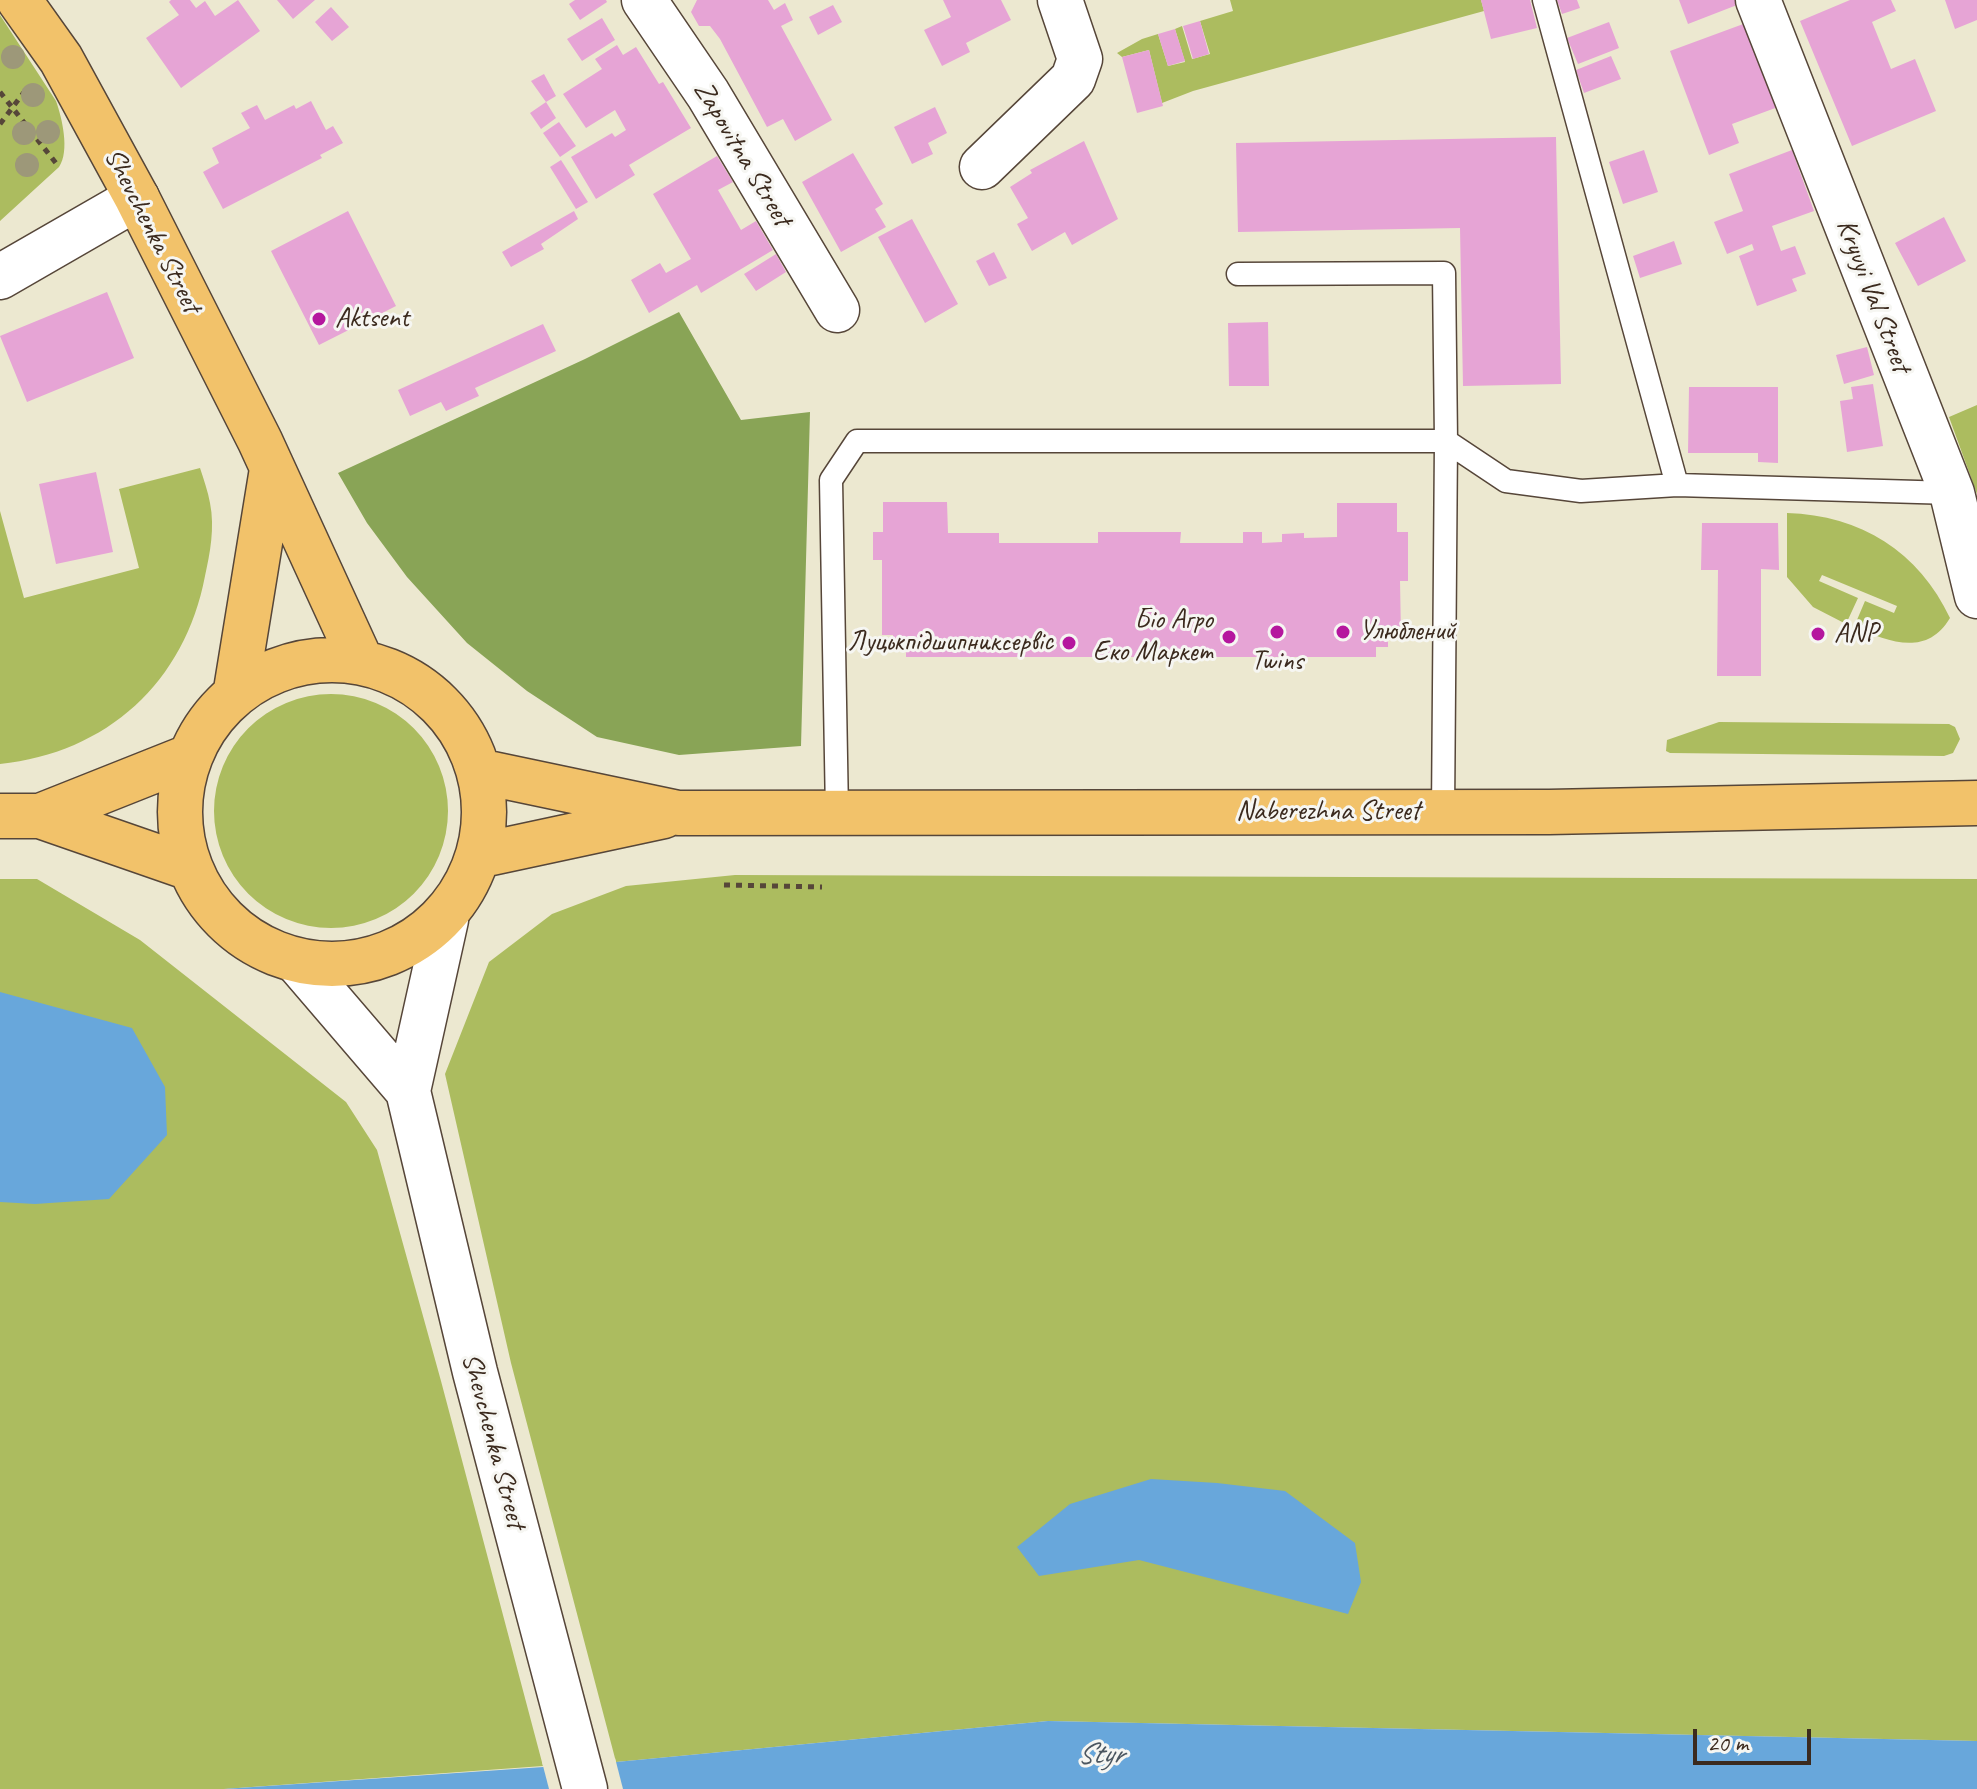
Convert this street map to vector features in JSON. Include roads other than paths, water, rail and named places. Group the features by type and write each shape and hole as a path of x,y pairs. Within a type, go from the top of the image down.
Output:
{"main road":[{"name":"Shevchenka Street","path":"25,2 61,59 137,198 272,469 360,659"},
{"path":"236,690 294,661 360,659 438,698 483,772 482,855 446,920 379,961 300,965 232,930 187,867 177,813 186,758 236,690 272,469"},
{"path":"20,816 186,758"},
{"name":"Naberezhna Street","path":"483,772 678,813 1443,812 1977,803"},
{"name":"Naberezhna Street","path":"482,855 678,813"},
{"path":"20,816 187,867"}],"street":[{"name":"Zapovitna Street","path":"644,0 708,94 837,310"},
{"path":"982,167 1073,79 1080,59 1060,0"},
{"name":"Kryvyi Val Street","path":"1758,0 1952,493 1977,596"},
{"path":"0,277 137,198"},
{"name":"Shevchenka Street","path":"446,920 408,1091 475,1372 585,1789"},
{"name":"Shevchenka Street","path":"300,965 408,1091"}],"lane":[{"path":"1544,0 1677,485"},
{"path":"1238,274 1444,273 1443,812"},
{"path":"837,813 831,480 857,441 1446,441 1506,481 1581,491 1677,485 1952,493"}],"water":[{"path":"0,992 132,1028 165,1087 167,1135 109,1199 35,1204 0,1202"},
{"path":"1151,1479 1285,1491 1355,1543 1361,1582 1348,1614 1139,1560 1039,1576 1017,1547 1070,1504"},
{"name":"Styr","path":"1048,1721 1977,1741 1977,1789 224,1789 616,1762"}],"place":[{"name":"Aktsent","path":"319,319"},
{"name":"Twins","path":"1277,632"},
{"name":"Улюблений","path":"1343,632"},
{"name":"ANP","path":"1818,634"},
{"name":"Біо Агро Еко Маркет","path":"1229,637"},
{"name":"Луцькпідшипниксервіс","path":"1069,643"}]}
